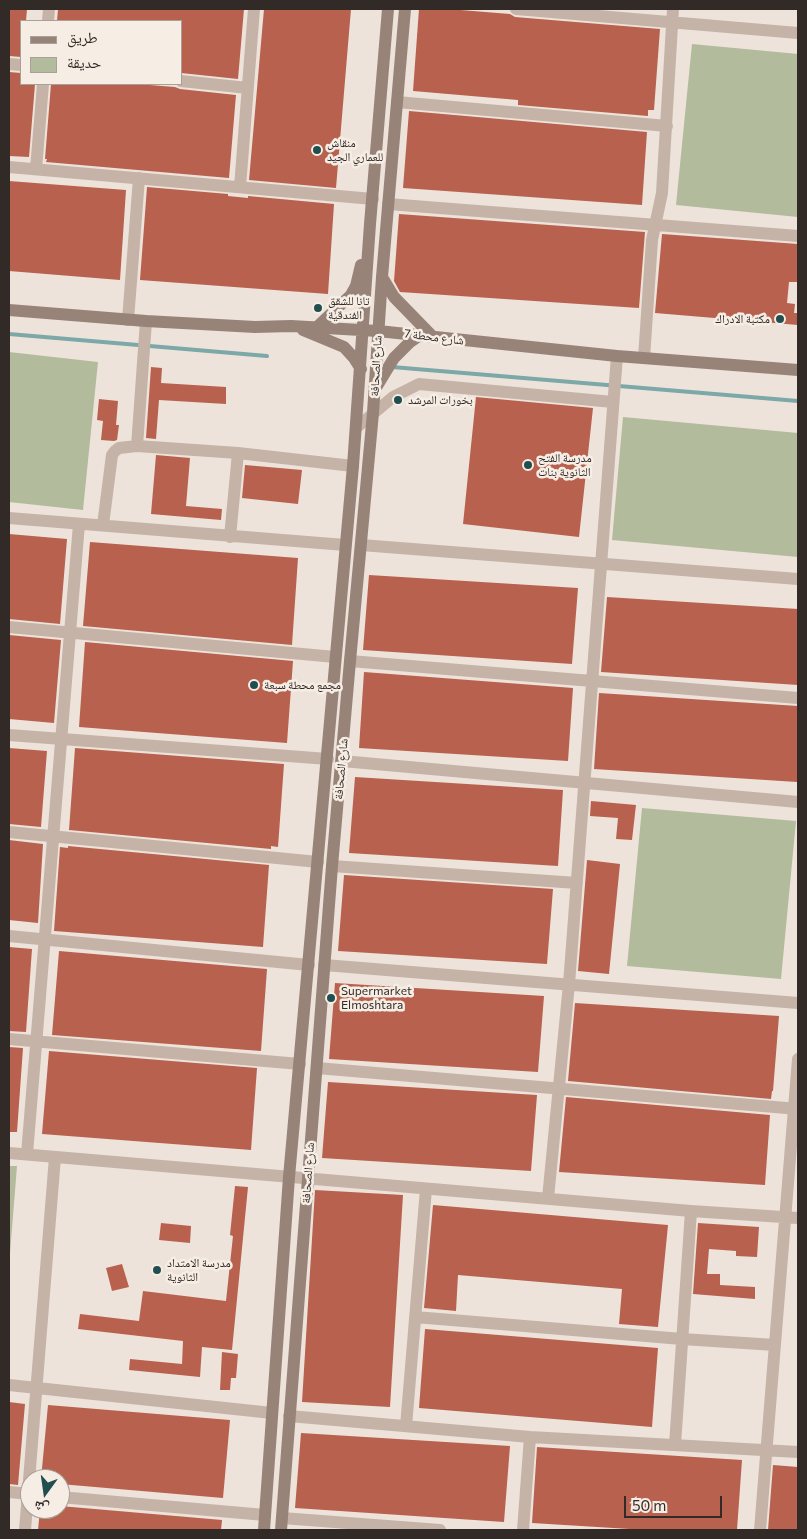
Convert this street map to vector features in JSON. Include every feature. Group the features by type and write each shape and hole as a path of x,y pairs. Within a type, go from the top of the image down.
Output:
{"main road":[{"name":"شارع الصحافة","path":"264,1530 289,1177 353,466 370,224 388,9"},
{"name":"شارع الصحافة","path":"281,1524 332,866 375,391 382,277 405,9"},
{"path":"317,327 345,302 356,286 364,240 370,224"},
{"path":"375,391 394,358 410,342 425,335 394,296 382,277"},
{"name":"شارع محطة 7","path":"9,310 128,320 378,331 616,356 798,370"},
{"path":"291,326 344,347 354,358 360,369"}],"street":[{"path":"240,186 254,9"},
{"path":"516,9 798,34"},
{"path":"644,358 652,240 662,193 674,9"},
{"path":"182,81 248,88"},
{"path":"36,169 43,85"},
{"path":"397,102 667,126"},
{"path":"9,167 240,186 373,200"},
{"path":"128,320 139,178"},
{"path":"388,204 798,236"},
{"path":"137,446 146,321"},
{"path":"548,1198 577,883 616,356"},
{"path":"356,428 393,397 419,384 613,402"},
{"path":"103,525 112,455 119,448 137,446 238,453 353,466"},
{"path":"230,536 238,453"},
{"path":"9,518 345,545"},
{"path":"27,1154 79,524"},
{"path":"361,546 798,579"},
{"path":"9,627 335,657"},
{"path":"350,661 798,698"},
{"path":"9,735 328,759"},
{"path":"342,761 798,802"},
{"path":"9,832 318,862"},
{"path":"332,866 577,883"},
{"path":"9,936 309,965"},
{"path":"324,965 798,1003"},
{"path":"9,1039 300,1064"},
{"path":"760,1530 775,1345 792,1217 798,1059"},
{"path":"316,1068 796,1109"},
{"path":"9,1153 691,1211 792,1217"},
{"path":"31,1469 56,1157"},
{"path":"406,1426 426,1189"},
{"path":"675,1445 691,1211"},
{"path":"415,1316 775,1345"},
{"path":"9,1385 272,1413"},
{"path":"289,1416 530,1437 798,1452"},
{"path":"523,1530 530,1437"},
{"path":"70,1498 265,1515"},
{"path":"281,1524 440,1530"}],"green space":[{"path":"692,44 798,54 798,217 676,205"},
{"path":"9,352 98,362 83,510 9,502"},
{"path":"623,417 798,433 798,557 612,540"},
{"path":"642,808 796,821 781,979 627,966"},
{"path":"9,1166 17,1166 9,1266"}],"building":[{"path":"9,9 27,9 26,20 20,20 20,57 9,56"},
{"path":"58,9 244,9 238,79 182,73 182,20 57,20"},
{"path":"264,9 351,9 336,188 249,180"},
{"path":"419,9 448,9 510,14 515,17 660,29 654,110 648,110 648,116 518,105 518,100 413,91"},
{"path":"9,72 20,73 20,85 35,85 29,157 9,156"},
{"path":"51,85 150,85 236,95 229,178 46,162 47,159 45,159"},
{"path":"409,111 647,132 642,205 403,188"},
{"path":"9,181 126,190 120,280 9,271"},
{"path":"147,187 228,194 228,196 248,198 248,196 334,204 328,294 140,280"},
{"path":"399,214 645,232 639,308 400,292 394,281"},
{"path":"662,234 798,244 798,282 789,282 787,303 795,304 794,313 798,313 798,325 655,313"},
{"path":"151,367 162,368 161,383 226,387 226,404 159,400 156,439 146,438"},
{"name":"مدرسة الفتح الثانوية بنات","path":"476,397 593,408 579,537 463,524"},
{"path":"99,399 118,401 116,425 119,425 117,440 101,440 103,421 97,420"},
{"path":"156,455 190,458 186,506 222,509 221,520 151,514"},
{"path":"245,465 302,470 298,504 242,498"},
{"path":"9,534 67,539 60,624 9,619"},
{"path":"90,542 298,558 292,645 83,626"},
{"path":"369,575 578,588 572,664 363,650"},
{"path":"607,597 798,609 798,685 601,672"},
{"path":"9,635 61,640 54,723 9,719"},
{"path":"85,642 293,661 287,743 79,727"},
{"path":"364,672 573,688 568,761 359,748"},
{"path":"599,693 798,706 797,782 594,769"},
{"path":"9,748 47,751 41,827 9,824"},
{"path":"75,748 284,764 278,847 271,846 271,849 69,830"},
{"path":"355,777 563,790 558,866 349,853"},
{"path":"591,801 636,805 632,840 616,839 618,818 590,816"},
{"path":"9,840 43,844 38,923 9,920"},
{"path":"68,846 269,865 263,947 54,931 60,847 68,848"},
{"path":"587,860 620,864 609,974 578,971"},
{"path":"344,875 553,889 547,964 338,951"},
{"path":"9,947 32,949 26,1032 9,1031"},
{"path":"59,951 267,969 261,1051 52,1035"},
{"path":"335,983 544,996 538,1072 329,1059"},
{"path":"575,1003 779,1016 771,1099 568,1081"},
{"path":"9,1047 23,1048 17,1132 9,1132"},
{"path":"49,1051 257,1068 251,1150 42,1134"},
{"path":"328,1082 537,1095 531,1171 322,1158"},
{"path":"566,1097 770,1115 765,1185 559,1172"},
{"path":"235,1186 248,1187 232,1350 202,1347 200,1377 129,1370 130,1359 182,1364 183,1341 78,1329 80,1314 139,1321 143,1291 226,1301 233,1236 230,1235"},
{"path":"315,1190 403,1195 390,1407 302,1402"},
{"path":"433,1205 668,1225 658,1327 619,1324 622,1289 458,1275 456,1311 424,1308"},
{"path":"161,1223 191,1226 190,1243 159,1240"},
{"path":"698,1223 759,1227 757,1257 736,1256 736,1251 709,1249 707,1274 720,1274 720,1285 755,1287 755,1299 693,1294"},
{"path":"122,1264 129,1287 112,1291 106,1268"},
{"path":"425,1329 658,1348 652,1427 419,1408"},
{"path":"222,1352 238,1354 236,1378 231,1378 230,1390 220,1390"},
{"path":"9,1402 25,1404 18,1485 9,1484"},
{"path":"48,1405 230,1420 223,1498 70,1485 70,1469 42,1469"},
{"path":"301,1433 510,1446 504,1522 295,1508"},
{"path":"537,1447 742,1460 737,1530 646,1530 532,1523"},
{"path":"773,1465 798,1467 798,1530 768,1530"},
{"path":"70,1507 222,1520 221,1530 38,1530 39,1519 70,1519"}],"waterway":[{"path":"9,334 267,356"},
{"path":"392,367 798,401"}],"place":[{"name":"منقاش للعماري الجيد","path":"317,150"},
{"name":"تانا للشقق الفندقية","path":"318,308"},
{"name":"مكتبة الادراك","path":"780,319"},
{"name":"بخورات المرشد","path":"398,400"},
{"name":"مدرسة الفتح الثانوية بنات","path":"528,465"},
{"name":"مجمع محطة سبعة","path":"254,685"},
{"name":"Supermarket Elmoshtara","path":"331,998"},
{"name":"مدرسة الامتداد الثانوية","path":"157,1270"}]}
